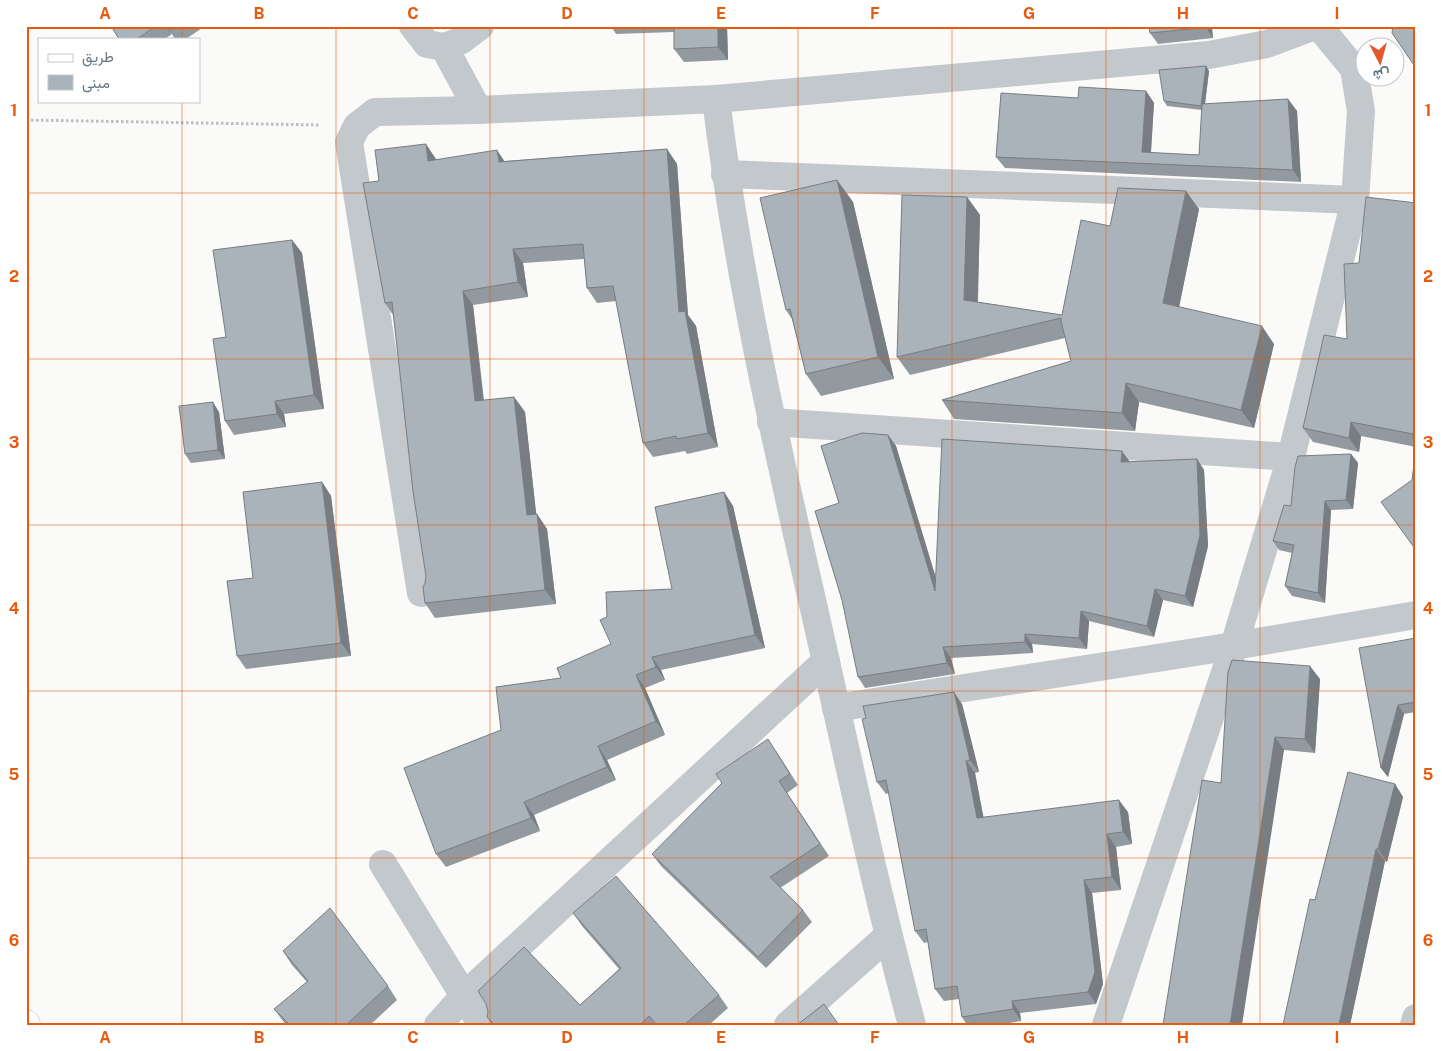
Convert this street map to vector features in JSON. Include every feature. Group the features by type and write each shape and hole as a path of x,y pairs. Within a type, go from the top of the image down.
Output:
{"street":[{"path":"413,26 427,44 444,47 460,41 480,26"},
{"path":"421,593 349,142 356,126 375,112 478,110 716,99 1209,55 1267,44 1315,26"},
{"path":"1106,1025 1234,646 1291,457 1356,200 1361,111 1354,69 1319,26"},
{"path":"444,47 478,110"},
{"path":"716,99 725,174 771,422 888,936 912,1025"},
{"path":"725,174 1356,200"},
{"path":"771,422 1291,457"},
{"path":"836,708 1416,616"},
{"path":"438,1025 464,996 826,661"},
{"path":"383,864 482,1025"},
{"path":"788,1025 888,936"},
{"path":"1414,1025 1416,1018"}],"path":[{"path":"26,120 356,126"}],"building":[{"path":"111,26 156,26 138,38 118,38"},
{"path":"166,26 177,26 169,31"},
{"path":"674,26 718,26 718,47 674,49"},
{"path":"1149,26 1205,26 1205,27 1150,33"},
{"path":"1393,26 1416,26 1416,68 1404,50 1404,38 1395,38 1392,33"},
{"path":"1206,66 1201,106 1164,101 1159,70"},
{"path":"1079,87 1146,91 1142,152 1199,155 1202,104 1288,99 1293,170 996,157 1001,93 1078,98"},
{"path":"426,144 428,161 497,150 499,162 667,149 679,312 685,311 708,433 677,439 676,436 643,443 613,286 587,288 583,244 513,249 518,282 463,291 475,401 514,397 527,515 537,514 545,590 425,603 423,587 426,576 413,491 392,302 385,303 363,183 379,181 375,150"},
{"path":"837,180 878,357 806,374 790,309 786,310 760,198"},
{"path":"1118,188 1186,191 1163,303 1262,326 1241,410 1126,383 1122,413 942,400 1071,361 1061,318 897,357 902,195 967,197 964,300 1062,315 1081,220 1110,226"},
{"path":"1366,197 1416,203 1416,439 1413,439 1413,434 1351,422 1349,438 1303,428 1324,335 1347,339 1344,264 1359,263"},
{"path":"292,240 314,395 275,401 277,414 225,421 213,339 226,337 213,250"},
{"path":"213,402 218,450 185,454 179,406"},
{"path":"862,433 888,435 935,591 942,439 1122,451 1121,462 1197,459 1200,535 1185,596 1155,589 1147,626 1081,611 1079,638 1025,634 1025,642 943,647 947,663 858,677 842,600 815,511 839,503 821,446"},
{"path":"1416,448 1416,550 1381,502 1412,480"},
{"path":"1351,454 1346,500 1325,501 1318,593 1285,586 1294,545 1273,541 1284,505 1291,506 1298,456"},
{"path":"322,482 341,643 237,656 227,581 253,578 243,492"},
{"path":"724,492 755,635 652,657 656,667 636,675 656,721 598,746 607,767 524,802 531,818 436,854 404,768 501,730 496,687 561,678 557,668 611,644 600,620 607,617 606,592 672,589 655,507"},
{"path":"1416,638 1416,702 1398,705 1381,768 1359,648"},
{"path":"1232,660 1310,666 1305,739 1275,737 1230,1025 1163,1025 1202,780 1221,783 1228,672"},
{"path":"954,692 970,760 966,761 977,818 1119,800 1123,832 1107,834 1112,877 1084,880 1095,972 1088,992 1012,1001 1013,1009 962,1017 957,986 935,989 926,929 915,931 886,780 877,782 862,719 866,718 863,706"},
{"path":"768,739 790,774 779,781 820,844 770,877 803,910 758,957 652,854 722,783 716,774"},
{"path":"1348,772 1395,784 1378,849 1376,849 1339,1025 1283,1025 1310,899 1315,900"},
{"path":"616,876 719,995 684,1025 657,1025 649,1016 640,1025 495,1025 487,1017 486,1004 478,991 524,947 580,1005 621,968 573,913"},
{"path":"330,908 388,986 346,1025 290,1025 274,1009 308,981 283,951"},
{"path":"824,1004 839,1025 797,1025"}]}
